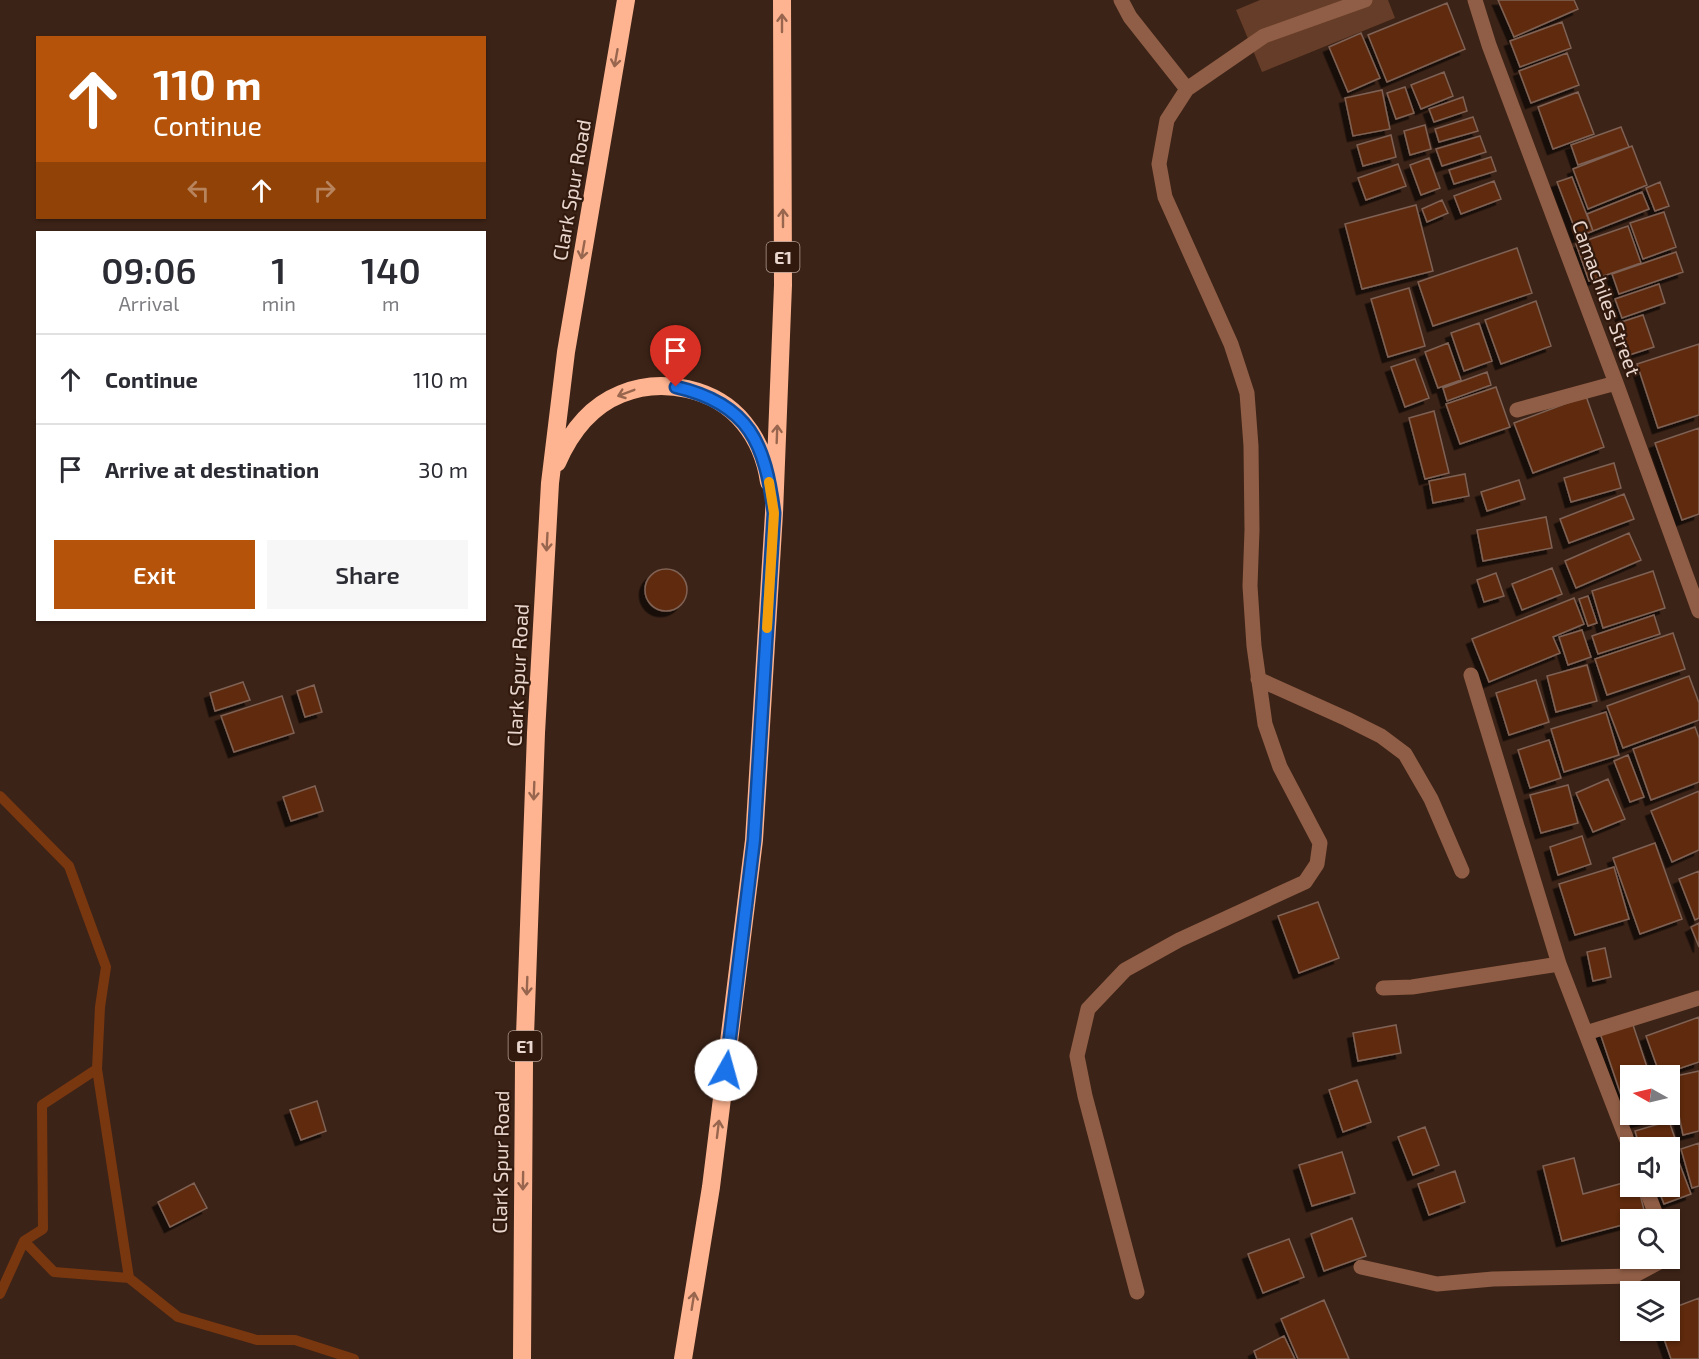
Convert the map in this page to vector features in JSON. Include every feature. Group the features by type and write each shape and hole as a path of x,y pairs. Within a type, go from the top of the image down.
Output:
{"highway":[{"name":"Clark Spur Road","path":"522,1359 525,1040 536,733 550,483 566,352 626,0"},
{"name":"E1","path":"683,1359 711,1187 754,840 774,513 783,285 782,0"},
{"path":"550,483 558,461 576,429 603,403 638,388 676,387 695,391 712,399 743,422 762,454 768,474 774,513"}],"street":[{"path":"1121,0 1130,17 1187,89"},
{"path":"1137,1292 1085,1096 1077,1056 1088,1010 1125,970 1179,940 1305,882 1317,864 1320,843 1280,766 1265,724 1254,646 1250,586 1252,506 1247,393 1231,345 1165,197 1159,164 1167,120 1187,89 1264,36 1365,0"},
{"name":"Camachiles Street","path":"1475,0 1489,45 1699,611"},
{"path":"1517,410 1616,383"},
{"path":"1471,675 1559,964 1626,1137"},
{"path":"1258,679 1381,736 1405,754 1431,799 1462,871"},
{"path":"1383,988 1412,987 1559,964"},
{"path":"1586,1033 1699,998"},
{"path":"1361,1266 1437,1284 1493,1279 1633,1276 1648,1269"}],"shaded area":[{"path":"1260,0 1388,0 1395,18 1262,72 1236,10"}],"building":[{"path":"1498,0 1574,0 1578,9 1514,37"},
{"path":"1447,3 1465,49 1387,82 1368,35"},
{"path":"1562,22 1571,48 1520,67 1510,41"},
{"path":"1361,33 1380,78 1348,92 1329,47"},
{"path":"1567,53 1579,85 1531,103 1519,71"},
{"path":"1444,72 1453,96 1421,109 1411,85"},
{"path":"1405,87 1414,113 1396,119 1387,93"},
{"path":"1382,90 1390,129 1353,136 1345,98"},
{"path":"1578,92 1594,134 1553,149 1538,107"},
{"path":"1463,97 1467,111 1434,122 1429,109"},
{"path":"1473,117 1478,131 1439,142 1435,129"},
{"path":"1425,125 1431,149 1410,155 1404,131"},
{"path":"1621,127 1629,147 1578,165 1571,145"},
{"path":"1391,135 1396,157 1363,166 1357,145"},
{"path":"1480,136 1486,152 1442,166 1436,149"},
{"path":"1632,146 1647,185 1588,209 1573,169"},
{"path":"1491,157 1496,171 1454,184 1449,170"},
{"path":"1429,158 1440,188 1421,195 1410,165"},
{"path":"1398,164 1406,186 1366,200 1358,178"},
{"path":"1572,177 1593,231 1578,237 1557,182"},
{"path":"1494,181 1501,199 1461,214 1454,196"},
{"path":"1660,182 1669,206 1655,211 1646,188"},
{"path":"1642,192 1649,209 1593,231 1587,214"},
{"path":"1442,200 1448,213 1427,222 1422,209"},
{"path":"1416,205 1433,271 1362,289 1345,224"},
{"path":"1664,212 1676,247 1643,259 1630,223"},
{"path":"1628,226 1641,263 1589,281 1576,244"},
{"path":"1517,248 1532,293 1433,326 1418,282"},
{"path":"1676,252 1683,272 1619,294 1612,274"},
{"path":"1659,284 1665,303 1622,318 1615,299"},
{"path":"1409,288 1425,346 1388,357 1371,299"},
{"path":"1536,301 1551,346 1501,364 1485,320"},
{"path":"1643,315 1654,347 1626,356 1615,324"},
{"path":"1479,323 1492,361 1464,371 1451,333"},
{"path":"1448,343 1461,380 1438,388 1425,352"},
{"path":"1699,344 1699,415 1658,428 1637,364"},
{"path":"1415,359 1429,398 1405,407 1391,367"},
{"path":"1487,372 1491,385 1447,401 1443,388"},
{"path":"1496,387 1510,427 1460,444 1446,404"},
{"path":"1586,396 1604,447 1533,473 1514,423"},
{"path":"1434,411 1449,473 1425,479 1409,418"},
{"path":"1699,428 1699,514 1682,520 1655,443"},
{"path":"1614,463 1621,488 1571,502 1564,478"},
{"path":"1465,474 1469,496 1433,503 1429,481"},
{"path":"1519,480 1525,499 1487,511 1481,492"},
{"path":"1624,494 1634,519 1569,543 1560,519"},
{"path":"1546,517 1552,548 1483,561 1477,530"},
{"path":"1629,533 1641,560 1576,588 1565,561"},
{"path":"1552,568 1562,594 1522,610 1512,584"},
{"path":"666,569 681,575 687,590 681,605 666,611 651,605 645,590 651,575"},
{"path":"1653,571 1665,608 1603,628 1592,591"},
{"path":"1496,573 1504,596 1484,602 1477,580"},
{"path":"1588,596 1597,623 1588,626 1579,599"},
{"path":"1574,598 1584,624 1553,637 1560,653 1489,682 1472,639"},
{"path":"1654,615 1660,634 1598,654 1592,636"},
{"path":"1582,630 1591,657 1568,665 1559,637"},
{"path":"1673,633 1685,669 1607,695 1595,659"},
{"path":"1587,665 1597,701 1556,712 1547,676"},
{"path":"1689,676 1699,703 1699,720 1623,748 1607,706"},
{"path":"1536,680 1549,722 1509,735 1496,693"},
{"path":"243,682 250,700 215,711 210,693"},
{"path":"314,685 322,712 305,717 297,691"},
{"path":"282,696 294,733 234,752 221,716"},
{"path":"1606,712 1619,755 1564,772 1551,729"},
{"path":"1695,727 1699,738 1699,782 1651,800 1633,749"},
{"path":"1549,740 1561,778 1530,788 1518,750"},
{"path":"1628,755 1644,797 1630,802 1614,761"},
{"path":"1608,779 1625,819 1593,832 1576,793"},
{"path":"1568,785 1578,823 1541,833 1530,795"},
{"path":"315,786 323,811 291,821 283,797"},
{"path":"1699,791 1699,850 1672,862 1651,811"},
{"path":"1582,836 1591,864 1558,875 1550,847"},
{"path":"1655,843 1682,919 1640,934 1613,858"},
{"path":"1614,867 1629,919 1575,935 1559,884"},
{"path":"1699,871 1699,918 1695,920 1679,879"},
{"path":"1318,902 1339,958 1299,973 1278,916"},
{"path":"1699,923 1699,947 1691,927"},
{"path":"1605,948 1611,977 1593,981 1587,952"},
{"path":"1699,1017 1699,1062 1680,1068 1680,1065 1656,1065 1646,1036"},
{"path":"1632,1022 1646,1065 1620,1065 1620,1092 1600,1033"},
{"path":"1396,1025 1401,1053 1358,1061 1353,1033"},
{"path":"1699,1071 1699,1131 1683,1135 1680,1120 1680,1075"},
{"path":"1357,1080 1371,1122 1343,1132 1329,1090"},
{"path":"317,1101 326,1131 301,1140 290,1110"},
{"path":"1655,1125 1670,1125 1675,1137 1637,1137 1635,1131"},
{"path":"1425,1127 1439,1165 1413,1175 1398,1137"},
{"path":"1699,1143 1699,1186 1692,1188 1681,1149"},
{"path":"1342,1152 1355,1193 1312,1206 1299,1165"},
{"path":"1574,1158 1583,1194 1620,1184 1620,1197 1641,1197 1644,1209 1620,1209 1620,1226 1562,1241 1543,1166"},
{"path":"1680,1165 1691,1194 1664,1204 1661,1197 1680,1197"},
{"path":"1455,1171 1465,1202 1429,1215 1418,1184"},
{"path":"194,1183 207,1208 170,1227 158,1202"},
{"path":"1352,1218 1366,1256 1324,1271 1311,1234"},
{"path":"1289,1239 1304,1277 1263,1293 1248,1254"},
{"path":"1699,1298 1699,1359 1671,1359 1665,1341 1680,1341 1680,1305"},
{"path":"1324,1300 1349,1359 1298,1359 1281,1319"},
{"path":"1284,1336 1295,1359 1257,1359 1254,1351"}],"waterway":[{"path":"0,796 69,866 106,967 100,1007 97,1069 129,1278 178,1317 257,1340 295,1340 354,1359"},
{"path":"0,1294 24,1241 43,1229 42,1105 97,1069"},
{"path":"24,1241 54,1272 129,1278"}],"slow traffic":[{"path":"767,628 774,513 769,482"}],"route":[{"path":"676,387 695,391 712,399 743,422 762,454 768,474 774,513 754,840 726,1070"}]}
